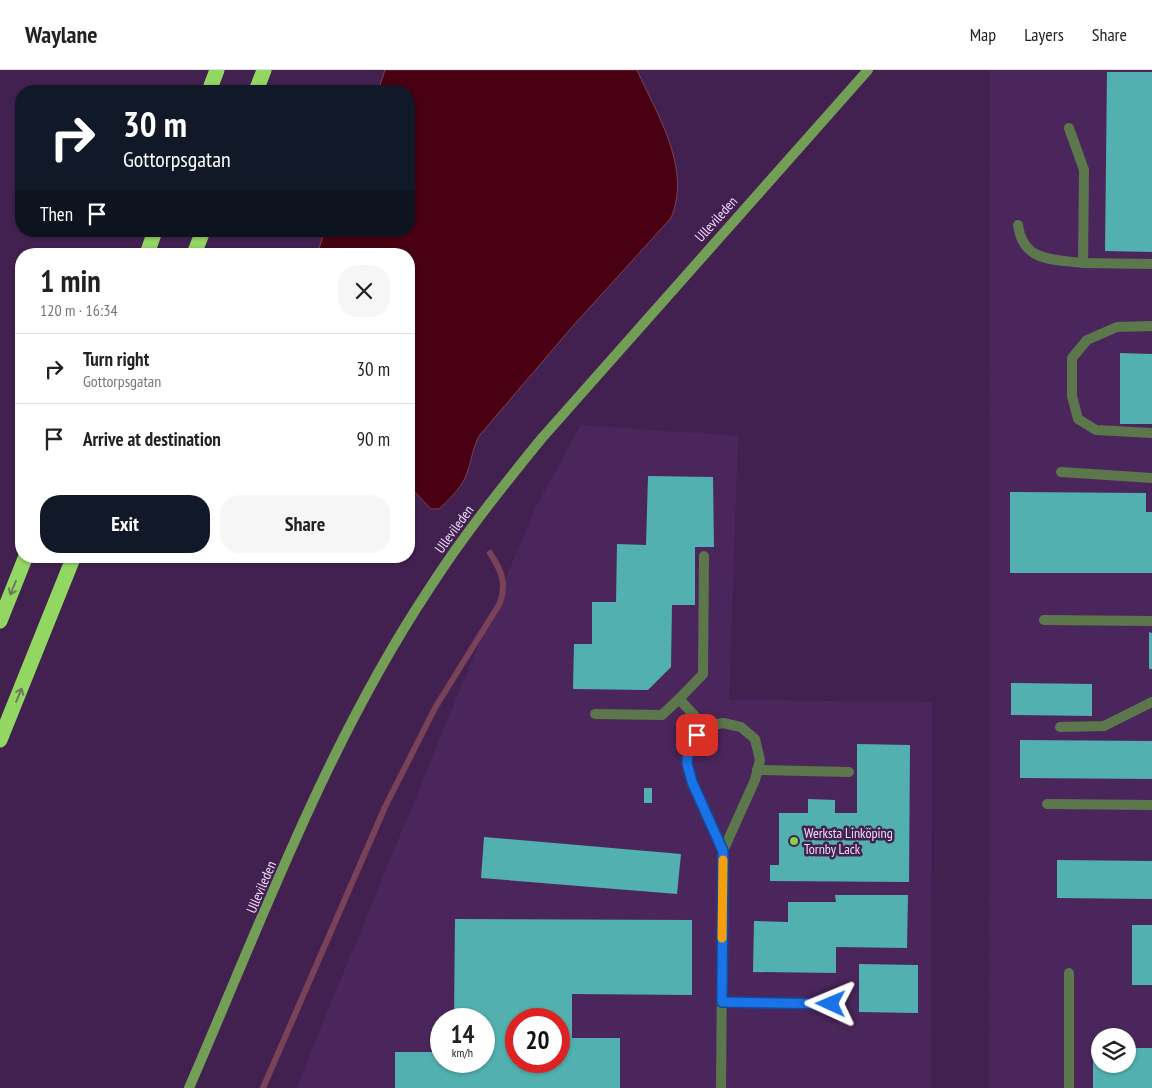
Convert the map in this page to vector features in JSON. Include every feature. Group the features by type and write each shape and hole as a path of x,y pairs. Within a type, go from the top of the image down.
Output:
{"highway":[{"path":"211,85 217,70"},
{"path":"258,85 264,70"},
{"path":"0,621 23,563"},
{"path":"0,740 71,563"}],"main road":[{"name":"Ullevileden","path":"189,1088 325,778 352,723 428,590 499,491 542,438 868,70"}],"street":[{"path":"1069,128 1084,170 1082,263"},
{"path":"1018,225 1020,240 1033,254 1050,259 1082,263 1152,264"},
{"path":"1152,326 1117,327 1087,340 1072,358 1072,396 1078,419 1096,430 1152,433"},
{"path":"1061,472 1152,478"},
{"path":"595,714 662,714 703,674 704,556"},
{"path":"1044,620 1152,621"},
{"path":"679,699 705,727"},
{"path":"1060,727 1104,726 1152,702"},
{"path":"721,1088 723,851 760,760 755,739 741,727 722,723 705,727 689,744 687,763 692,782 723,851"},
{"path":"757,770 849,772"},
{"path":"1047,804 1152,805"},
{"path":"1069,973 1069,1088"},
{"path":"722,1002 831,1004"}],"shaded area":[{"path":"385,70 637,70 662,123 675,161 676,199 671,218 572,327 479,436 465,478 460,487 439,509 431,509 415,492 415,248 319,248 323,237 415,237 415,85 380,85"},
{"path":"990,70 1152,70 1152,1088 989,1088"},
{"path":"581,425 738,436 729,700 932,702 931,1088 296,1088 534,510"}],"building":[{"path":"1107,72 1152,72 1152,252 1105,251"},
{"path":"1120,353 1152,354 1152,424 1120,424"},
{"path":"648,476 713,477 714,547 695,547 695,605 672,605 671,667 648,690 573,689 574,644 592,644 592,602 616,602 617,544 646,545"},
{"path":"1010,492 1146,493 1146,512 1152,512 1152,573 1010,573"},
{"path":"1149,632 1152,633 1152,669 1149,669"},
{"path":"1011,683 1092,684 1092,716 1011,715"},
{"path":"1020,740 1152,741 1152,779 1020,778"},
{"path":"857,744 910,745 909,882 770,881 770,865 779,865 779,813 808,813 808,799 835,800 835,813 857,813"},
{"path":"644,788 652,788 652,803 644,803"},
{"path":"484,837 681,854 677,894 481,878"},
{"path":"1057,860 1152,861 1152,899 1057,898"},
{"path":"835,895 908,895 907,948 836,947 836,973 753,972 754,921 788,922 788,902 836,902"},
{"path":"455,919 692,920 692,995 572,994 572,1038 620,1038 620,1088 395,1088 395,1052 430,1052 430,1073 495,1073 495,1008 454,1008"},
{"path":"1132,925 1152,925 1152,985 1132,985"},
{"path":"859,964 918,965 918,1013 859,1012"},
{"path":"1136,1048 1152,1048 1152,1088 1093,1088 1093,1073 1136,1073"}],"waterway":[{"path":"263,1088 385,807 435,708 500,603 503,582 490,553"}],"slow traffic":[{"path":"722,938 723,860"}],"place":[{"name":"Werksta Linköping Tornby Lack","path":"794,841"}],"route":[{"path":"697,735 689,744 687,763 692,782 723,851 722,1002 831,1004"}]}
